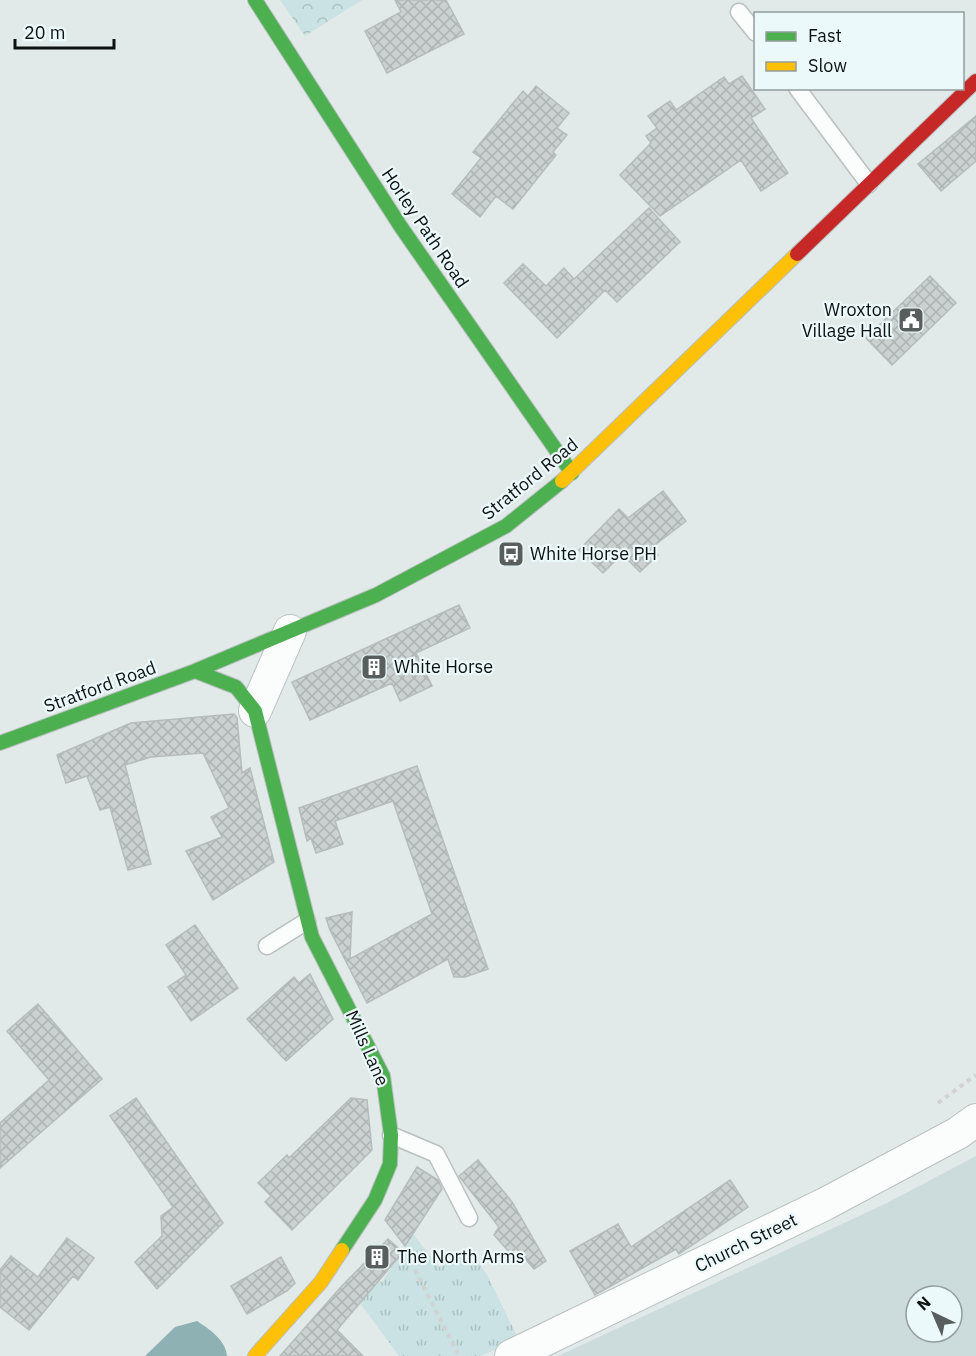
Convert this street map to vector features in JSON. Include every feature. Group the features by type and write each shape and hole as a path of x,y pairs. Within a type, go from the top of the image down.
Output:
{"street":[{"name":"Horley Path Road","path":"255,0 401,226 572,473"},
{"name":"Stratford Road","path":"0,743 195,671 376,595 506,526 572,473 976,81"},
{"path":"255,711 290,631"},
{"name":"Mills Lane","path":"195,671 236,687 255,711 312,937 384,1076 391,1135 390,1164 375,1200 321,1282 255,1356"},
{"name":"Church Street","path":"511,1356 825,1204 958,1133 976,1120"}],"lane":[{"path":"739,12 754,31"},
{"path":"798,90 869,184"},
{"path":"267,946 307,921"},
{"path":"391,1135 436,1154 469,1218"}],"path":[{"path":"415,1270 459,1356"}],"shaded area":[{"path":"976,1156 976,1356 558,1356 887,1203"},
{"path":"197,1321 212,1331 220,1340 227,1356 145,1356 175,1327"}],"green space":[{"path":"280,0 362,0 305,36"},
{"path":"413,1234 439,1267 469,1249 487,1275 519,1340 480,1356 399,1356 360,1303 379,1281 382,1282"}],"building":[{"path":"395,0 446,0 464,34 387,73 365,31 401,12"},
{"path":"742,76 765,109 751,118 788,173 761,191 741,160 660,216 620,175 651,143 646,136 657,128 648,116 670,101 676,110 724,77 729,84"},
{"path":"536,86 569,113 557,128 567,135 553,152 556,155 513,209 496,196 480,217 452,194 481,158 473,152 523,91 528,96"},
{"path":"976,116 976,161 941,191 918,164"},
{"path":"649,208 680,242 617,302 605,290 557,338 504,283 523,264 546,286 564,268 574,279"},
{"name":"Wroxton Village Hall","path":"930,276 956,303 892,365 866,338"},
{"path":"663,491 686,521 651,548 658,555 640,572 622,554 603,573 579,550 619,509 628,518"},
{"name":"White Horse","path":"459,605 470,628 416,653 432,686 400,701 392,683 310,720 292,682"},
{"path":"234,714 237,718 242,773 250,768 274,862 213,900 186,851 222,837 211,817 229,808 203,753 151,757 125,765 151,864 128,870 110,807 100,810 87,776 66,783 57,755 131,723"},
{"path":"417,766 488,969 465,977 454,977 448,959 367,1003 326,918 352,912 350,959 432,914 393,801 335,821 343,844 316,853 311,838 307,841 299,808"},
{"path":"195,925 238,988 191,1021 168,987 186,975 166,945"},
{"path":"310,974 333,1019 286,1061 247,1019 294,977 299,983"},
{"path":"38,1004 102,1079 0,1168 0,1123 49,1080 7,1031"},
{"path":"136,1098 223,1223 157,1289 135,1262 162,1236 161,1216 173,1207 110,1116"},
{"path":"351,1098 367,1100 372,1150 292,1230 265,1202 271,1196 258,1183 287,1155 289,1158"},
{"path":"478,1160 512,1202 546,1261 534,1269 516,1248 511,1254 494,1235 499,1227 459,1176"},
{"path":"417,1167 438,1180 442,1189 405,1246 385,1220"},
{"path":"730,1180 748,1207 679,1254 676,1249 595,1295 570,1251 618,1224 631,1247"},
{"path":"67,1238 94,1258 78,1280 73,1276 29,1330 0,1307 0,1270 11,1256 38,1277"},
{"path":"388,1239 403,1252 337,1330 363,1356 280,1356 340,1288"},
{"path":"281,1257 295,1283 287,1291 247,1314 231,1286"}],"traffic: fast":[{"path":"255,0 401,227 572,473"},
{"path":"0,743 195,671 376,595 506,526 562,481"},
{"path":"195,671 236,687 255,711 312,937 383,1076 391,1135 390,1164 375,1200 342,1250"}],"traffic: slow":[{"path":"562,481 797,254"},
{"path":"255,1356 321,1282 342,1250"}],"traffic: jam":[{"path":"797,254 976,81"}],"place":[{"name":"Wroxton Village Hall","path":"911,320"},
{"name":"White Horse PH","path":"511,554"},
{"name":"White Horse","path":"374,667"},
{"name":"The North Arms","path":"377,1257"}]}
